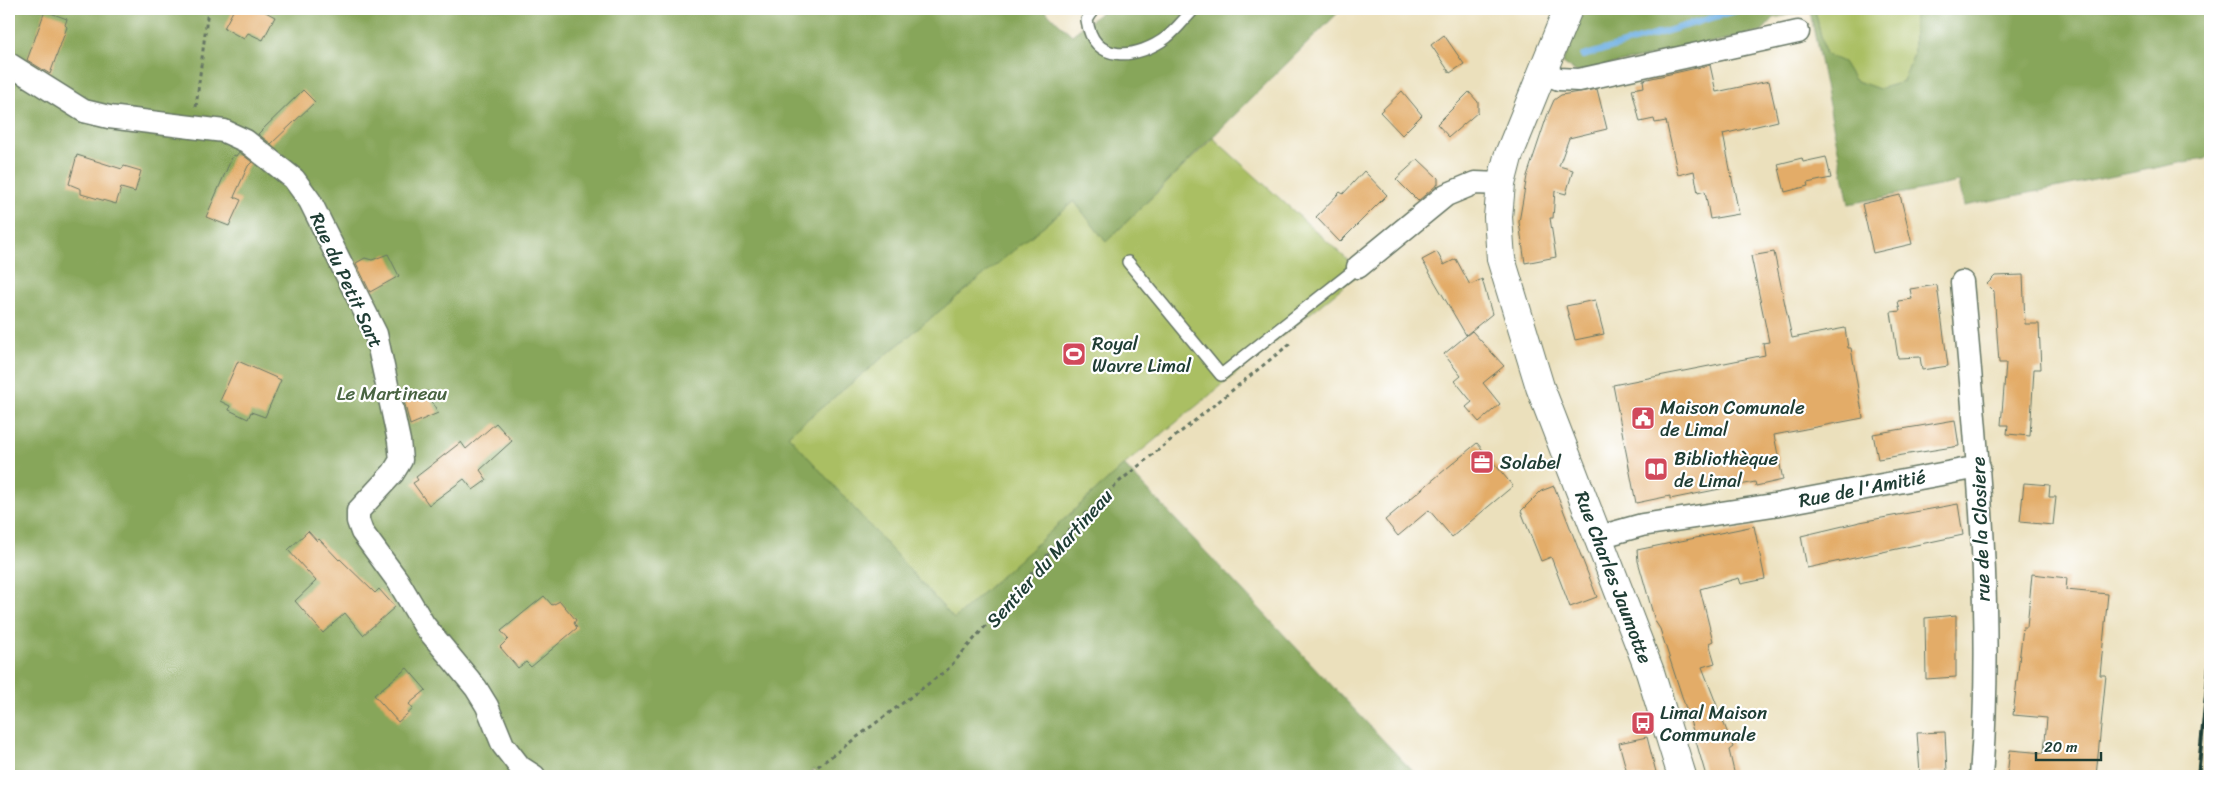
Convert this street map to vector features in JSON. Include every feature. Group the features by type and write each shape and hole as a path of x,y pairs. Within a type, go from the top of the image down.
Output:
{"main road":[{"name":"Rue Charles Jaumotte","path":"1568,9 1508,158 1501,184 1498,216 1501,259 1540,387 1650,672 1682,776"}],"street":[{"path":"1542,72 1559,79 1579,80 1798,32"},
{"name":"Rue du Petit Sart","path":"9,64 84,111 108,117 224,131 246,141 294,180 310,201 376,334 385,368 399,441 401,460 394,473 358,512 358,521 362,532 398,581 424,625 476,688 487,706 504,745 520,767 534,776"},
{"path":"1358,267 1446,195 1476,183 1501,184"},
{"name":"rue de la Closiere","path":"1962,282 1979,467 1987,705 1982,776"},
{"name":"Rue de l'Amitié","path":"1599,537 1642,526 1780,504 1979,467"}],"lane":[{"path":"1094,9 1087,20 1089,34 1104,50 1122,55 1143,49 1167,37 1194,9"},
{"path":"1128,262 1221,375 1358,267"}],"path":[{"path":"194,126 208,9"},
{"name":"Sentier du Martineau","path":"805,776 948,669 1085,513 1120,481 1296,339"}],"green space":[{"name":"Le Martineau","path":"9,9 1043,9 1072,35 1105,9 1342,9 1106,242 1074,201 788,435 954,619 1124,465 1417,776 820,776 814,769 805,776 9,776"},
{"path":"1604,9 1818,9 1815,10 1825,54 1843,62 1854,80 1879,89 1903,82 1914,54 1914,9 2210,9 2210,157 1964,206 1959,182 1849,204 1810,11 1774,18 1761,32 1576,72 1563,63 1571,19"},
{"path":"1914,9 1914,54 1903,82 1879,89 1854,80 1843,62 1825,55 1815,10"},
{"name":"Royal Wavre Limal","path":"1213,138 1361,272 1124,465 954,619 788,435 1074,201 1106,242"}],"building":[{"path":"234,9 260,9 275,17 263,40 248,33 244,39 224,28"},
{"path":"45,11 67,19 65,25 67,27 50,74 27,60"},
{"path":"1444,35 1464,64 1450,73 1431,45"},
{"path":"1710,65 1716,92 1769,81 1778,121 1723,134 1739,214 1710,219 1705,191 1698,193 1694,171 1678,175 1666,121 1655,123 1654,119 1640,122 1632,89 1644,87 1643,80"},
{"path":"1597,89 1607,129 1569,138 1559,166 1573,170 1566,194 1555,191 1553,218 1550,218 1556,257 1525,263 1519,222 1527,176 1547,116 1554,100 1561,95"},
{"path":"303,90 315,102 271,144 258,134"},
{"path":"1402,91 1422,115 1402,135 1380,112"},
{"path":"1469,92 1478,102 1478,112 1449,137 1437,124"},
{"path":"239,152 252,162 248,166 234,197 241,200 229,226 206,217 233,155 236,156"},
{"path":"77,155 122,169 124,166 141,171 135,192 121,188 116,204 81,194 81,189 69,184"},
{"path":"1826,157 1831,178 1807,183 1808,186 1785,192 1778,164 1802,158 1803,162"},
{"path":"1418,159 1438,178 1438,184 1418,201 1396,179"},
{"path":"1364,171 1387,195 1340,242 1316,217 1340,192 1343,194"},
{"path":"1900,195 1912,244 1873,253 1862,204"},
{"path":"1437,252 1444,265 1456,259 1470,285 1482,279 1492,314 1466,335 1422,260"},
{"path":"1774,252 1792,338 1845,328 1848,348 1851,348 1863,418 1774,435 1783,480 1756,486 1755,482 1670,499 1670,496 1636,503 1613,385 1765,355 1763,343 1769,342 1751,256"},
{"path":"388,254 399,276 370,292 356,263 365,258 372,260"},
{"path":"2023,275 2025,324 2039,324 2041,369 2034,369 2030,436 2007,434 2008,425 2001,425 2006,363 1999,363 1994,291 1987,284 1995,276"},
{"path":"1937,285 1948,366 1922,370 1920,357 1898,358 1891,312 1900,311 1898,301 1912,299 1910,289"},
{"path":"1595,300 1604,334 1575,340 1566,306"},
{"path":"1472,331 1504,366 1483,383 1500,404 1479,422 1466,407 1472,402 1455,381 1461,376 1444,354"},
{"path":"238,361 281,380 265,417 251,412 248,419 229,410 230,406 220,401"},
{"path":"427,391 438,413 410,425 404,401"},
{"path":"1955,420 1959,446 1878,459 1873,434"},
{"path":"496,423 512,441 480,470 487,480 473,490 464,479 429,505 413,483 418,480 416,477 461,442 466,449"},
{"path":"1477,443 1513,486 1452,537 1429,510 1398,536 1385,520"},
{"path":"2024,483 2050,485 2049,497 2056,497 2053,525 2020,522"},
{"path":"1554,486 1597,597 1570,607 1551,557 1541,561 1521,511 1541,491"},
{"path":"1958,504 1963,535 1807,568 1801,536 1860,522"},
{"path":"1754,526 1765,579 1741,584 1739,578 1700,589 1713,641 1709,643 1715,663 1702,667 1733,747 1729,750 1735,776 1706,776 1660,629 1655,621 1638,561 1637,550"},
{"path":"308,531 317,541 319,539 375,593 379,589 395,607 363,635 345,613 323,633 295,601 316,581 288,550"},
{"path":"2032,574 2067,578 2066,590 2108,594 2100,675 2106,675 2096,776 2007,776 2010,750 2044,753 2047,718 2013,715 2023,627 2027,627"},
{"path":"544,596 552,605 560,601 576,620 574,623 577,628 531,667 526,662 518,668 500,647 508,639 501,631"},
{"path":"1956,615 1956,677 1926,679 1925,618"},
{"path":"407,668 426,690 409,704 413,709 398,722 374,695"},
{"path":"1945,732 1947,771 1920,773 1917,733"},
{"path":"1647,737 1657,776 1628,776 1619,743"}],"waterway":[{"path":"1583,56 1742,9"}],"railway":[{"path":"2198,776 2210,656"}],"place":[{"name":"Royal Wavre Limal","path":"1074,354"},
{"name":"Maison Comunale de Limal","path":"1643,418"},
{"name":"Solabel","path":"1482,462"},
{"name":"Bibliothèque de Limal","path":"1656,469"},
{"name":"Limal Maison Communale","path":"1643,723"}]}
